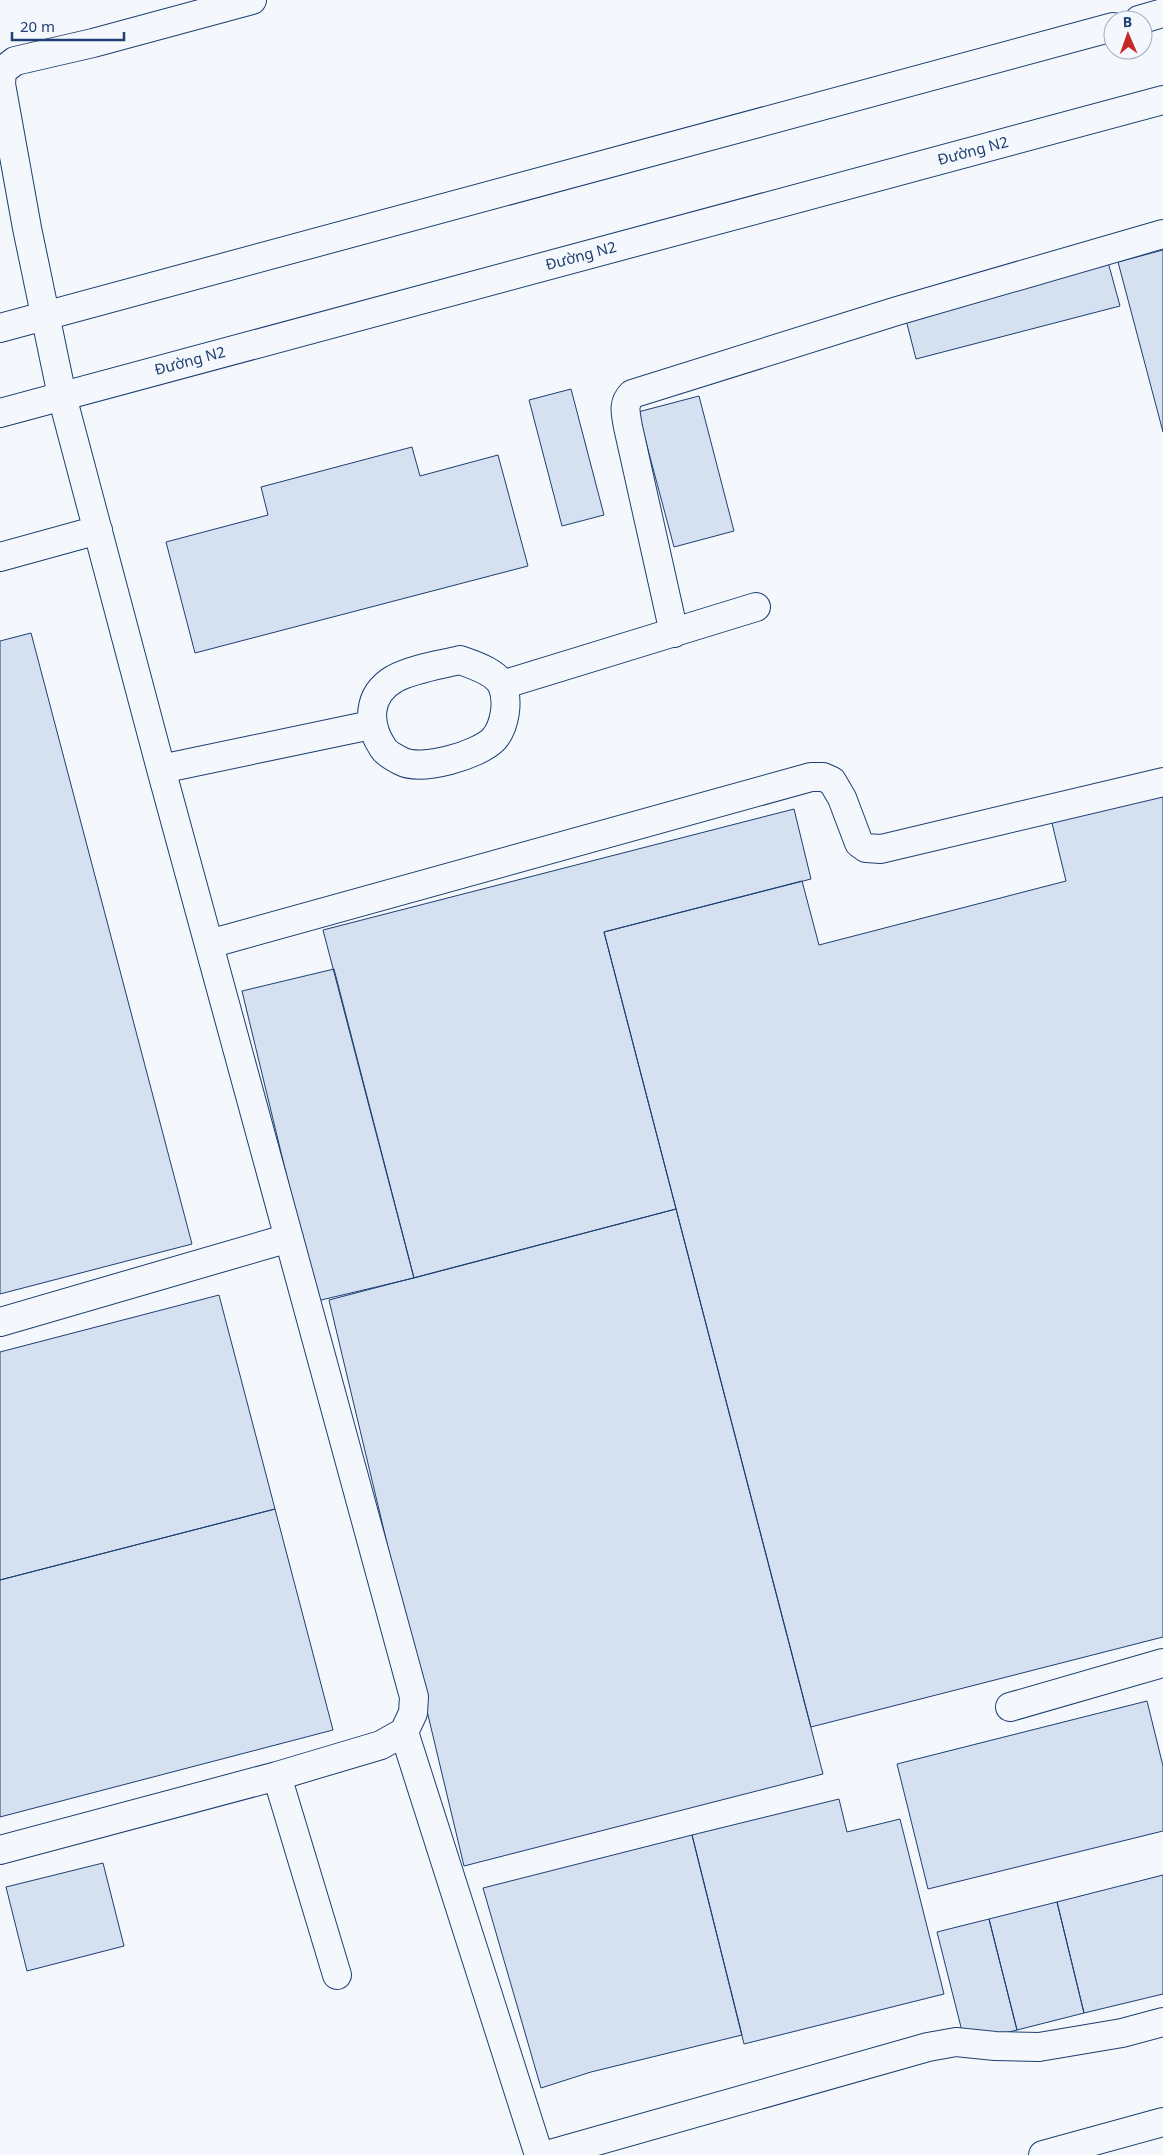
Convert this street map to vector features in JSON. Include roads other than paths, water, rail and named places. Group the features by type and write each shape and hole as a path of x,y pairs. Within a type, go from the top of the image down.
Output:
{"street":[{"path":"0,1850 277,1776 381,1746 404,1732 413,1713 414,1697 62,396 45,316 8,168 0,84 2,71 15,61 93,43 252,0"},
{"path":"0,328 1103,30"},
{"name":"Đường N2","path":"0,413 1163,100"},
{"path":"674,633 625,410 626,400 632,394 897,311 1163,234"},
{"path":"0,557 98,530"},
{"path":"502,685 756,607"},
{"path":"460,660 477,666 492,675 502,685 506,712 501,726 494,739 476,752 431,765 404,763 383,750 371,725 372,709 378,693 394,679 428,667 460,660"},
{"path":"162,769 371,725"},
{"path":"209,944 812,777 822,777 832,781 842,798 859,843 866,848 881,849 1163,782"},
{"path":"0,1322 289,1238"},
{"path":"1010,1707 1163,1663"},
{"path":"404,1732 539,2155"},
{"path":"277,1776 337,1975"},
{"path":"547,2155 928,2047 956,2042 995,2046 1039,2047 1122,2034 1163,2022"},
{"path":"1043,2155 1163,2122"}]}
